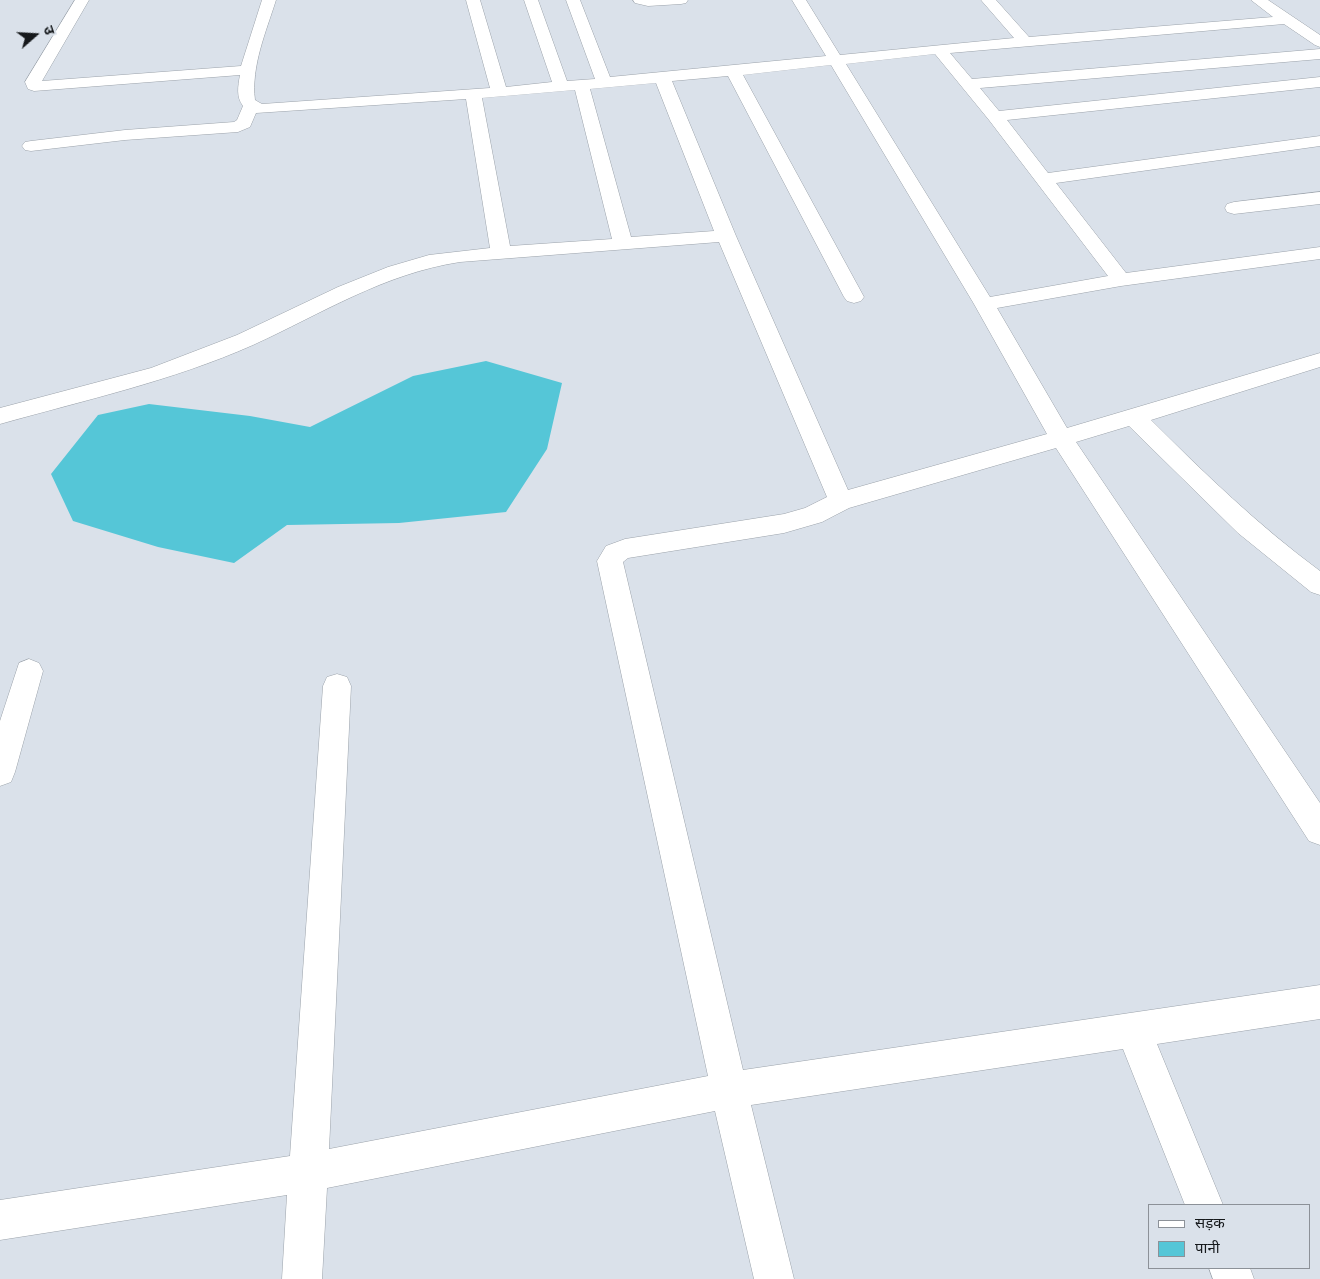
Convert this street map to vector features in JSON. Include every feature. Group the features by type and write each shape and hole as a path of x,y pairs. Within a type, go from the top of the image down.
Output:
{"street":[{"path":"82,0 33,82 34,86 248,70"},
{"path":"269,0 248,70 247,100 251,105 273,109 499,92 733,71 939,49 1285,20"},
{"path":"473,0 499,92"},
{"path":"531,0 561,86"},
{"path":"573,0 604,82"},
{"path":"640,0 648,2 681,0"},
{"path":"799,0 984,304 1061,437 1320,830"},
{"path":"988,0 1026,42"},
{"path":"1258,0 1320,42"},
{"path":"939,49 995,116 1121,280"},
{"path":"968,84 1320,54"},
{"path":"733,71 854,297"},
{"path":"662,77 726,236 841,501"},
{"path":"995,116 1320,82"},
{"path":"581,84 623,244"},
{"path":"473,94 501,253"},
{"path":"30,146 125,135 238,127 244,123 251,105"},
{"path":"1042,179 1320,141"},
{"path":"1234,208 1320,198"},
{"path":"0,416 158,373 196,360 244,340 345,291 395,271 429,261 460,256 726,236"},
{"path":"984,304 1121,280 1320,253"},
{"path":"774,1279 729,1090 610,561 615,553 625,549 775,526 804,519 828,510 841,501 1134,417 1320,360"},
{"path":"1134,417 1264,543 1320,585"},
{"path":"0,772 29,671"},
{"path":"302,1279 310,1172 337,686"},
{"path":"0,1220 310,1172 729,1090 1320,1002"},
{"path":"1133,1030 1204,1204"}],"water":[{"path":"486,361 562,383 547,449 506,512 399,523 287,525 234,563 158,547 73,521 51,474 98,415 149,404 250,416 310,427 413,376"}]}
